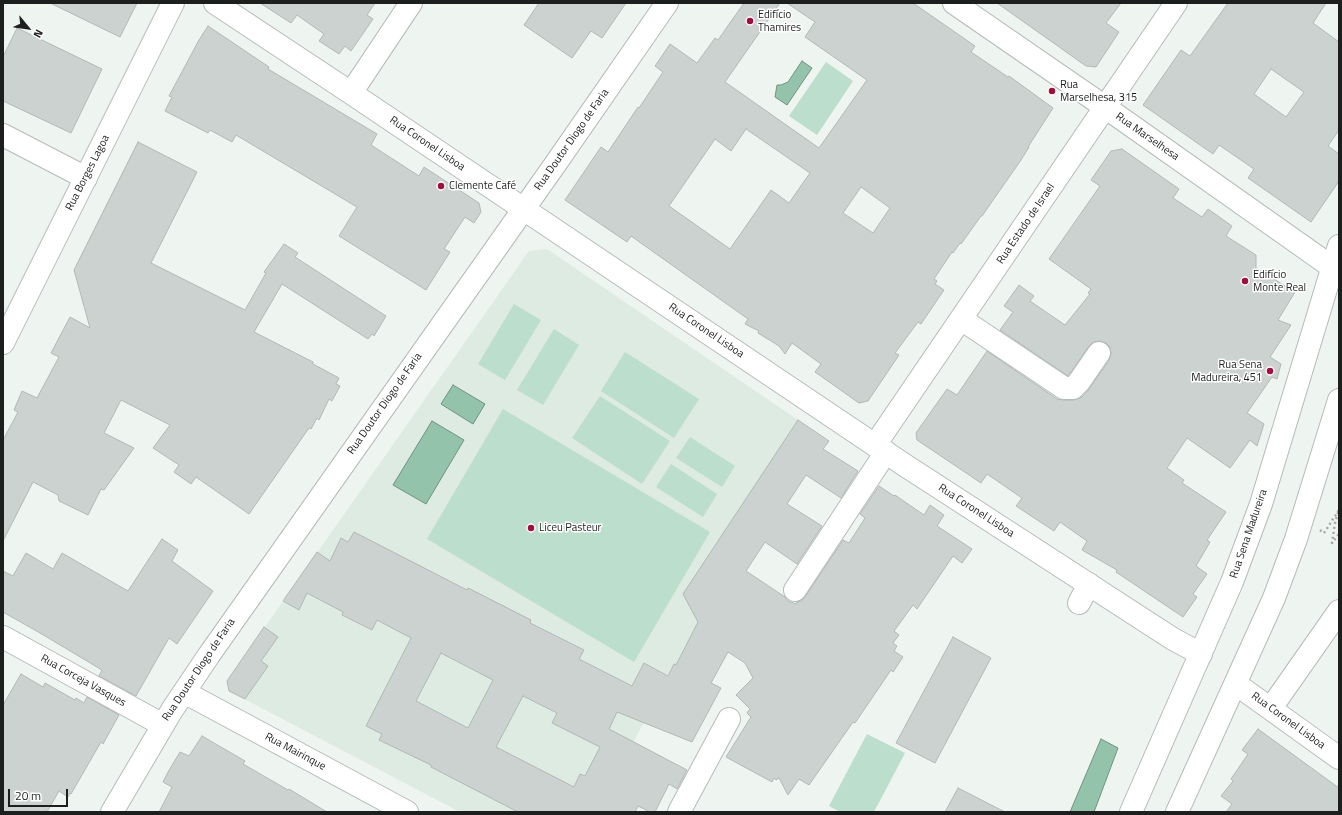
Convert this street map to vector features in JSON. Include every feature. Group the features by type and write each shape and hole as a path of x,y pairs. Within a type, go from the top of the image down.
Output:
{"street":[{"name":"Rua Borges Lagoa","path":"3,343 11,309 86,178 173,3"},
{"name":"Rua Coronel Lisboa","path":"215,3 880,449 1084,593 1201,654"},
{"path":"351,93 411,3"},
{"name":"Rua Doutor Diogo de Faria","path":"112,812 163,725 218,642 667,3"},
{"name":"Rua Marselhesa","path":"954,3 1105,107 1335,270"},
{"name":"Rua Estado de Israel","path":"795,590 961,319 1176,3"},
{"path":"3,135 86,178"},
{"name":"Rua Sena Madureira","path":"1131,812 1232,582 1261,504 1335,270 1339,246"},
{"path":"961,319 1064,388 1072,388 1079,382 1099,353"},
{"path":"1177,812 1274,598 1296,540 1339,400"},
{"path":"1271,708 1339,611"},
{"name":"Rua Corceja Vasques","path":"3,637 163,725"},
{"name":"Rua Coronel Lisboa","path":"1236,684 1339,758"},
{"name":"Rua Mairinque","path":"184,692 407,812"},
{"path":"679,812 729,719"}],"path":[{"path":"1319,529 1324,533 1338,510 1332,543 1339,534"}],"shaded area":[{"path":"802,61 812,68 787,105 775,97 777,85 788,82"},
{"path":"826,62 853,81 817,135 789,116"},
{"name":"Liceu Pasteur","path":"547,249 798,420 676,665 674,664 597,812 460,812 229,691 227,681 529,251"},
{"path":"514,304 541,320 505,380 478,364"},
{"path":"554,329 579,345 543,405 517,390"},
{"path":"625,352 699,399 674,438 601,391"},
{"path":"453,385 485,404 473,424 441,404"},
{"path":"600,396 670,441 642,484 572,438"},
{"path":"503,409 710,532 634,662 427,539"},
{"path":"432,421 464,440 426,504 393,485"},
{"path":"690,437 735,466 722,487 676,458"},
{"path":"671,464 717,494 703,517 656,487"},
{"path":"867,734 905,753 874,812 840,812 829,806"},
{"path":"1101,739 1118,748 1094,812 1070,812"}],"building":[{"path":"50,3 137,3 120,37"},
{"path":"260,3 375,3 367,15 373,19 351,51 345,46 339,54 319,41 324,34 297,15 291,23"},
{"path":"539,3 626,3 602,38 591,31 572,58 524,25"},
{"path":"744,3 780,3 725,82 819,148 867,80 805,37 815,22 787,3 913,3 975,46 971,52 1008,77 1009,76 1053,108 1021,160 982,216 961,244 960,243 953,253 952,252 934,279 937,281 935,284 944,290 921,324 918,322 895,353 899,355 868,401 859,403 815,372 821,364 792,343 785,354 779,346 758,333 759,331 745,324 748,319 631,236 627,242 565,200 601,147 608,152 638,107 639,108 663,72 655,66 670,44 697,63 715,38 718,40","holes":["746,129 810,173 789,203 771,190 730,249 669,206 715,139 731,151","861,187 890,208 873,233 843,213"]},
{"path":"997,3 1121,3 1106,23 1119,32 1096,67 1086,66"},
{"path":"1228,3 1326,3 1313,23 1339,42 1339,130 1328,146 1339,154 1339,179 1311,222 1248,178 1254,169 1219,145 1213,154 1143,105 1181,50 1190,56","holes":["1271,69 1304,92 1286,117 1254,94"]},
{"path":"208,26 269,67 268,69 377,134 371,145 419,176 424,167 479,203 481,212 474,223 465,217 444,249 450,252 426,290 339,236 357,207 236,135 232,142 210,130 208,133 165,111 172,97 169,96"},
{"path":"17,28 102,69 71,133 3,101 3,57"},
{"path":"138,142 197,172 151,263 245,310 266,273 264,272 284,244 298,253 295,257 386,316 374,336 372,334 368,339 282,284 254,332 313,362 313,364 339,378 336,384 340,386 332,401 329,399 319,420 317,418 311,429 309,428 249,514 196,477 191,484 174,472 179,465 153,448 170,425 121,400 104,433 134,448 104,490 101,489 88,515 59,501 58,495 33,482 3,541 3,440 18,412 14,410 22,391 37,398 59,357 51,353 70,317 90,328 74,270"},
{"path":"1122,149 1179,189 1173,198 1202,217 1208,209 1232,226 1226,236 1256,255 1256,268 1295,292 1278,320 1291,325 1270,357 1281,364 1277,379 1272,377 1247,413 1264,424 1257,446 1250,440 1230,468 1187,438 1167,468 1184,480 1182,483 1226,512 1207,540 1210,542 1196,566 1207,574 1193,594 1197,597 1183,617 1116,572 1117,570 1082,550 1087,541 1060,522 1054,531 1016,506 1022,498 987,474 981,483 917,440 916,433 947,389 957,395 987,351 1057,399 1074,400 1082,397 1089,389 1109,360 1111,354 1110,347 1106,343 1100,341 1093,342 1068,376 1000,330 1013,312 1004,306 1019,285 1034,296 1030,301 1065,325 1090,294 1088,293 1091,289 1049,259 1100,186 1091,180 1111,151"},
{"path":"798,420 829,441 823,449 858,471 841,498 806,475 787,504 822,526 797,564 765,542 746,571 785,597 788,601 796,604 797,602 801,601 843,540 849,543 865,518 860,514 879,486 924,515 930,505 944,515 937,526 972,549 962,563 953,556 917,609 913,605 894,631 899,635 893,643 897,646 894,651 903,657 893,672 891,670 855,723 853,722 809,785 799,779 788,795 779,778 776,780 774,778 772,782 726,757 751,717 747,713 750,709 736,695 753,678 745,663 728,652 711,683 721,688 692,742 617,712 609,729 687,770 677,789 669,784 655,812 650,812 638,806 635,812 518,812 431,767 431,765 379,740 382,734 366,726 411,638 377,620 372,630 342,615 343,612 307,593 299,610 283,601 317,552 330,561 341,538 348,542 354,532 467,590 468,588 531,620 530,623 584,650 579,659 632,686 644,663 668,676 674,664 676,665 698,622 683,594","holes":["441,653 493,680 468,728 416,701","523,696 557,713 552,723 600,747 585,776 580,774 574,787 496,747"]},
{"path":"162,539 178,550 172,561 213,591 177,644 169,638 136,696 99,676 102,670 3,612 3,571 13,576 26,553 53,569 62,553 128,591"},
{"path":"264,627 278,637 261,661 268,666 245,699 229,691 227,681"},
{"path":"953,637 991,658 935,763 896,743"},
{"path":"21,674 43,687 45,683 75,700 76,698 84,703 87,697 119,715 103,744 101,742 71,794 70,793 68,797 59,791 47,812 3,812 3,705"},
{"path":"1258,729 1339,788 1339,812 1226,812 1232,804 1221,796 1233,781 1231,779 1248,754 1242,750"},
{"path":"202,736 245,761 243,764 327,812 159,812 172,787 163,782 168,772 180,752 189,756"},
{"path":"958,788 1005,812 945,812"}],"place":[{"name":"Edifício Thamires","path":"750,21"},
{"name":"Rua Marselhesa, 315","path":"1052,91"},
{"name":"Clemente Café","path":"441,186"},
{"name":"Edifício Monte Real","path":"1245,281"},
{"name":"Rua Sena Madureira, 451","path":"1270,371"},
{"name":"Liceu Pasteur","path":"531,528"}]}
